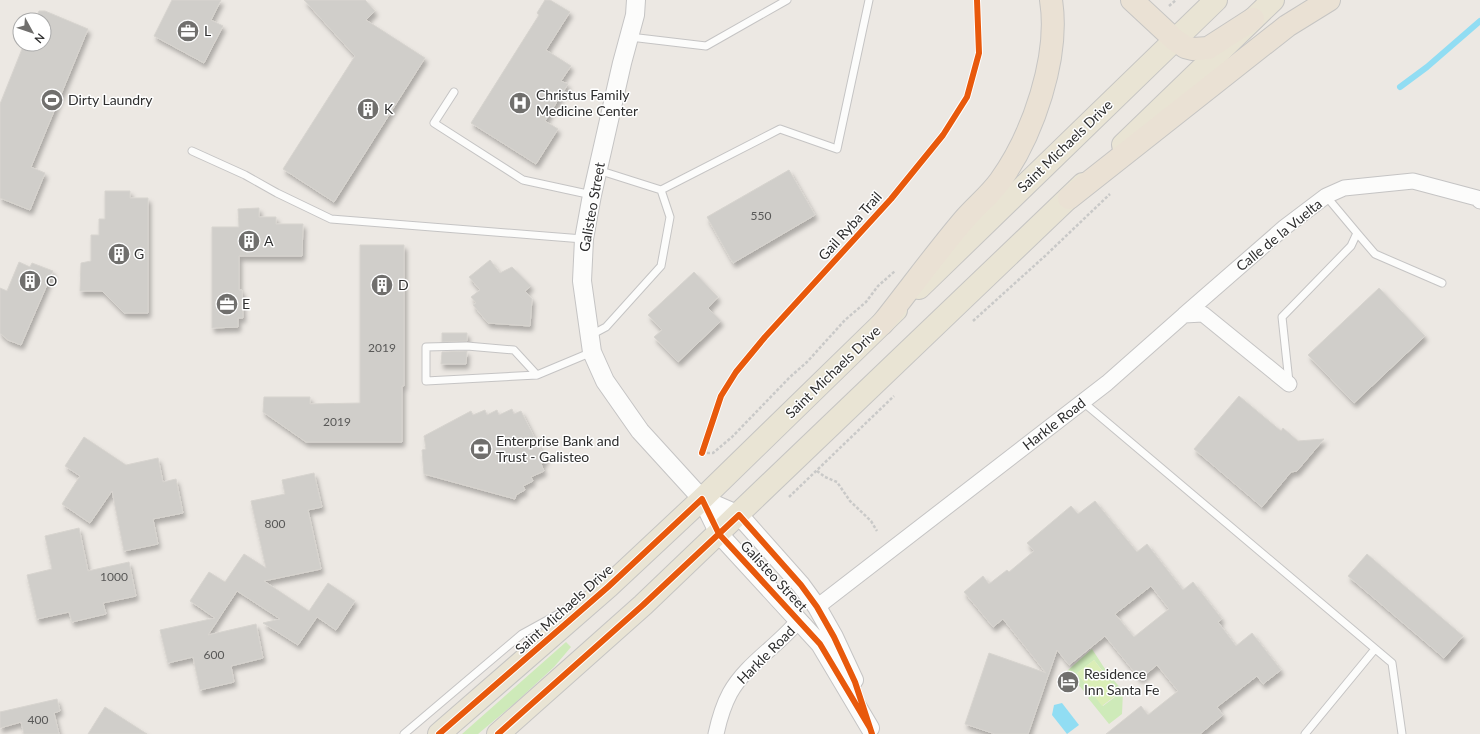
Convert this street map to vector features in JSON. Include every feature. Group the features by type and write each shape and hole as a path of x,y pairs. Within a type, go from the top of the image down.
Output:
{"highway":[{"path":"882,324 964,220 1000,181 1019,150 1028,132 1041,95 1048,67 1052,35 1051,0"},
{"path":"1132,0 1175,40 1185,47 1200,49 1208,48 1253,18"},
{"path":"1069,198 1287,26 1329,0"}],"main road":[{"name":"Saint Michaels Drive","path":"439,734 608,587 702,499 1216,0"},
{"path":"498,734 620,626 719,534 1069,198 1272,0"}],"street":[{"name":"Galisteo Street","path":"636,0 635,15 592,195 584,239 582,281 591,344 605,381 640,431 702,499 719,534 820,644 871,731"},
{"name":"Calle de la Vuelta","path":"1184,315 1285,227 1326,196 1344,188 1413,181 1477,198 1480,201"},
{"path":"1184,315 1203,314 1289,384"},
{"name":"Harkle Road","path":"817,607 1107,383 1184,315"},
{"name":"Galisteo Street","path":"702,499 739,515 801,585 817,607 834,637 855,682 871,731"},
{"name":"Harkle Road","path":"716,734 722,709 736,684 749,669 790,632 799,620"}],"lane":[{"path":"629,37 706,46 787,0"},
{"path":"598,170 660,190 780,129 837,149 870,0"},
{"path":"454,92 434,123 523,180 592,195"},
{"path":"192,151 245,175 277,193 331,219 584,239"},
{"path":"537,375 514,350 467,346 426,347 426,381 537,375 591,344 661,266 670,217 660,190"},
{"path":"1326,196 1375,254 1442,283"},
{"path":"1289,384 1282,317 1351,246 1357,233"},
{"path":"1083,402 1392,663 1402,734"},
{"path":"404,734 522,634 608,587"},
{"path":"1305,734 1375,649"}],"path":[{"path":"968,325 1045,256 1111,193"},
{"path":"704,446 702,453 713,453 732,437 785,382 807,362 845,320 866,302 878,286 900,267"},
{"path":"789,497 897,393"},
{"path":"817,471 825,477 837,482 850,501 871,521 878,531"}],"green space":[{"path":"566,642 571,647 554,667 515,703 478,734 462,734"},
{"path":"1092,649 1107,672 1105,674 1094,660 1077,673 1091,691 1087,695 1067,671"},
{"path":"1094,660 1119,693 1102,706 1077,673"},
{"path":"1111,677 1123,691 1122,714 1109,724 1088,698 1093,694 1103,706 1119,694 1108,679"}],"water":[{"path":"1062,703 1079,725 1067,734 1052,715 1054,705"}],"building":[{"name":"L","path":"172,0 221,0 211,20 223,26 204,63 154,36"},
{"name":"K","path":"304,0 365,0 375,11 366,20 425,58 334,202 283,169 355,56"},
{"name":"Christus Family Medicine Center","path":"545,0 550,0 570,12 546,50 571,66 561,81 568,84 545,121 558,129 536,164 471,123 539,15 537,13"},
{"path":"52,14 88,29 31,167 45,173 30,210 0,198 0,104 21,52 52,52"},
{"path":"789,170 815,215 733,263 707,217"},
{"path":"105,191 130,191 130,198 148,198 148,313 124,313 102,291 80,291 81,263 91,261 91,235 99,235 99,219 105,219"},
{"path":"259,208 259,217 276,217 276,224 303,224 302,256 239,256 239,290 242,290 243,318 238,318 238,327 212,328 212,227 239,227 238,209"},
{"path":"360,245 404,245 404,386 402,386 402,442 306,442 263,412 264,397 310,397 310,404 360,403"},
{"path":"490,260 500,273 512,267 531,286 525,291 532,299 530,326 488,323 473,305 476,303 471,297 480,290 469,277"},
{"name":"O","path":"19,262 30,267 32,263 53,271 21,345 8,340 0,333 0,288 7,291"},
{"path":"694,272 718,297 708,308 721,321 678,362 654,337 662,330 648,315"},
{"path":"1379,288 1425,336 1354,403 1308,355"},
{"path":"442,333 467,333 467,341 442,342"},
{"path":"467,351 466,364 441,364 442,352"},
{"path":"1239,396 1281,431 1283,428 1298,441 1324,439 1297,471 1291,472 1262,507 1194,449"},
{"name":"Enterprise Bank and Trust - Galisteo","path":"512,409 514,414 521,411 546,460 541,464 544,471 531,477 533,481 523,486 525,490 516,495 515,499 424,474 422,450 426,449 424,436 471,411 473,415 485,410 487,415 497,410 499,415"},
{"path":"84,437 126,465 158,458 163,482 176,479 183,513 153,519 158,544 124,551 112,491 90,523 62,504 80,476 65,466"},
{"path":"314,473 322,507 308,510 321,569 264,581 309,611 328,583 355,601 336,630 317,617 298,645 263,623 280,619 237,591 208,635 256,624 263,658 231,666 234,682 200,690 193,657 168,663 160,630 215,618 190,601 209,572 225,582 244,554 266,568 251,501 285,494 282,480"},
{"path":"1095,501 1137,552 1147,544 1183,590 1193,582 1222,619 1218,622 1236,646 1252,633 1281,670 1263,684 1257,676 1217,707 1223,715 1200,734 1106,734 1141,706 1148,715 1178,691 1157,665 1140,679 1105,636 1069,665 1057,650 1028,734 995,734 965,724 989,653 1046,673 1003,619 993,627 964,592 983,576 989,584 1007,570 1009,572 1034,551 1027,543 1071,506 1078,514","holes":["1151,586 1169,609 1134,637 1115,614"]},
{"path":"79,528 88,571 129,562 136,596 103,603 106,614 72,622 69,612 37,619 27,575 52,569 45,536"},
{"path":"1367,554 1463,636 1444,658 1348,576"},
{"path":"57,699 60,711 54,713 59,734 24,734 21,722 0,728 0,712"},
{"path":"105,707 147,734 88,734"}],"waterway":[{"path":"1400,87 1427,67 1480,21"}],"cycle path":[{"name":"Gail Ryba Trail","path":"702,453 721,396 736,372 765,337 891,199 943,135 967,97 979,53 977,0"},
{"path":"439,734 608,587 702,499 719,534 820,644 870,728"},
{"path":"498,734 643,605 739,515 801,585 817,607 834,637 855,682 872,734"}],"place":[{"name":"L","path":"188,31"},
{"name":"Dirty Laundry","path":"52,100"},
{"name":"Christus Family Medicine Center","path":"520,103"},
{"name":"K","path":"368,109"},
{"name":"A","path":"249,241"},
{"name":"G","path":"119,254"},
{"name":"O","path":"30,281"},
{"name":"D","path":"382,285"},
{"name":"E","path":"227,304"},
{"name":"Enterprise Bank and Trust - Galisteo","path":"481,449"},
{"name":"Residence Inn Santa Fe","path":"1068,682"}]}
